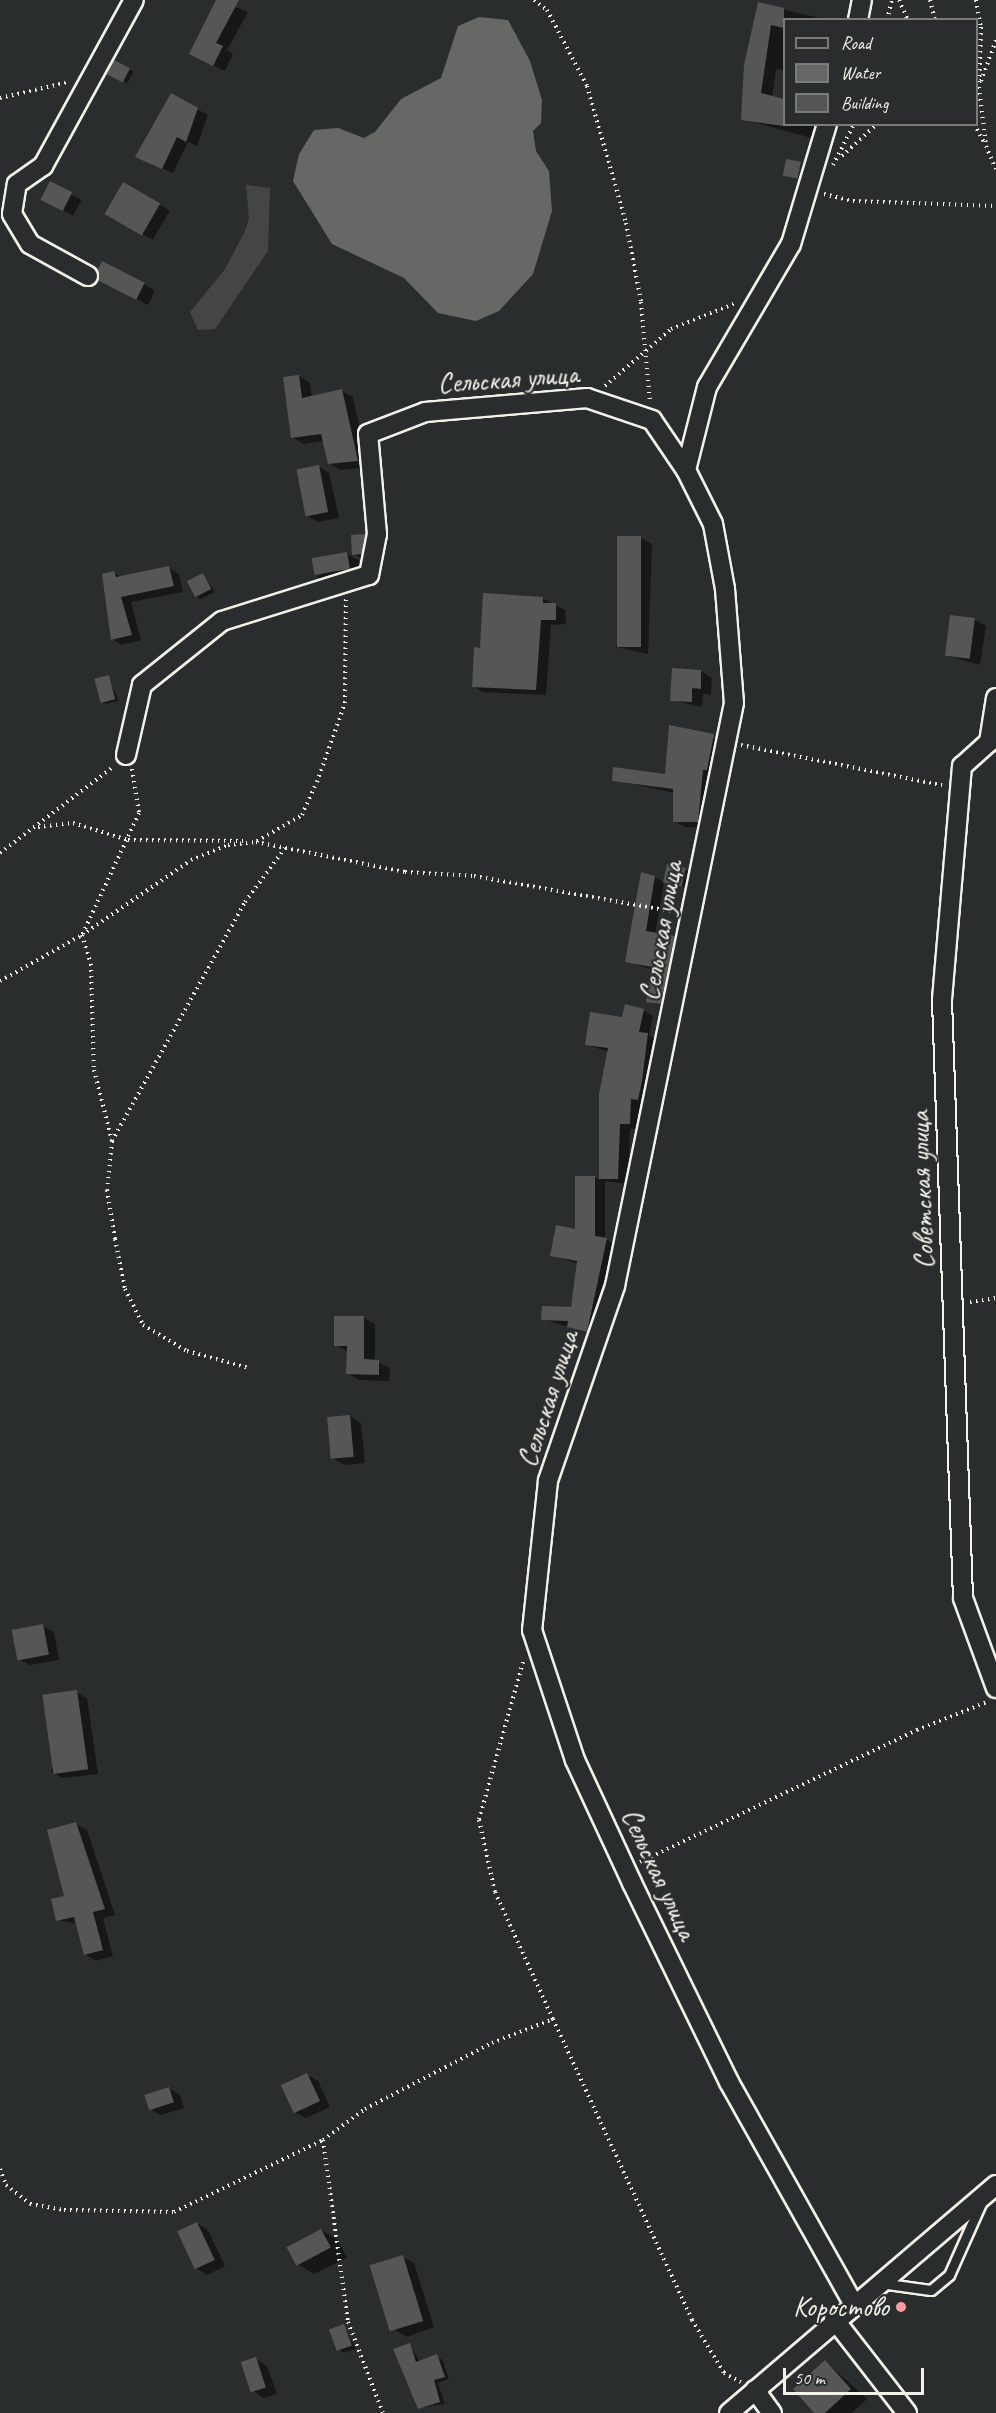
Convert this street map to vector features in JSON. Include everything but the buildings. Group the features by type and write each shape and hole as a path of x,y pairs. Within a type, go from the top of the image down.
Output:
{"street":[{"path":"87,276 30,244 12,214 17,184 43,166 134,0"},
{"path":"858,18 862,0"},
{"path":"686,470 707,387 791,244 825,126"},
{"name":"Сельская улица","path":"126,755 142,685 159,669 222,621 369,575 377,534 368,434 424,412 587,398 652,420 686,470 712,524 725,589 734,703 615,1286 548,1481 532,1630 575,1760 626,1869 729,2082 853,2303"},
{"name":"Советская улица","path":"996,698 989,742 962,766 942,1000 963,1598 996,1688"},
{"path":"729,2413 834,2319 991,2189"},
{"path":"834,2319 906,2413"},
{"path":"755,2390 772,2413"}],"lane":[{"path":"878,2282 931,2290 949,2276 991,2189"}],"path":[{"path":"534,0 547,10 587,86 626,223 646,349 652,420"},
{"path":"888,18 892,0"},
{"path":"899,0 907,18"},
{"path":"930,0 934,18"},
{"path":"976,0 981,27 979,87 986,146"},
{"path":"979,87 996,40"},
{"path":"0,98 91,78"},
{"path":"840,158 875,126"},
{"path":"975,126 996,170"},
{"path":"807,190 853,201 996,206"},
{"path":"587,398 619,377 646,349 671,329 764,292"},
{"path":"0,981 82,935 191,860 228,845 256,842 302,815 317,782 345,703 349,581"},
{"path":"725,742 960,788"},
{"path":"0,853 37,827 126,755 138,782 139,813 82,935 91,964 94,1070 112,1141 107,1190 114,1239 125,1289 143,1325 187,1351 249,1368"},
{"path":"37,827 74,824 128,840 256,842 691,915"},
{"path":"112,1141 245,902 285,848"},
{"path":"954,1304 996,1298"},
{"path":"532,1630 479,1820 495,1892 692,2320 724,2373 755,2390"},
{"path":"626,1869 917,1730 996,1699"},
{"path":"0,2169 6,2185 30,2204 152,2216 174,2212 323,2140 364,2109 492,2043 553,2019"},
{"path":"323,2140 348,2322 383,2413"}],"shaded area":[{"path":"246,185 270,188 268,251 215,329 198,330 190,312 225,269 249,219"}],"water":[{"path":"479,17 508,20 530,61 542,100 541,123 533,131 536,151 549,171 552,211 533,274 499,311 476,321 438,313 404,278 332,244 293,181 299,154 314,130 338,128 364,138 375,132 401,99 441,78 458,26"}],"place":[{"name":"Коростово","path":"901,2307"}]}
